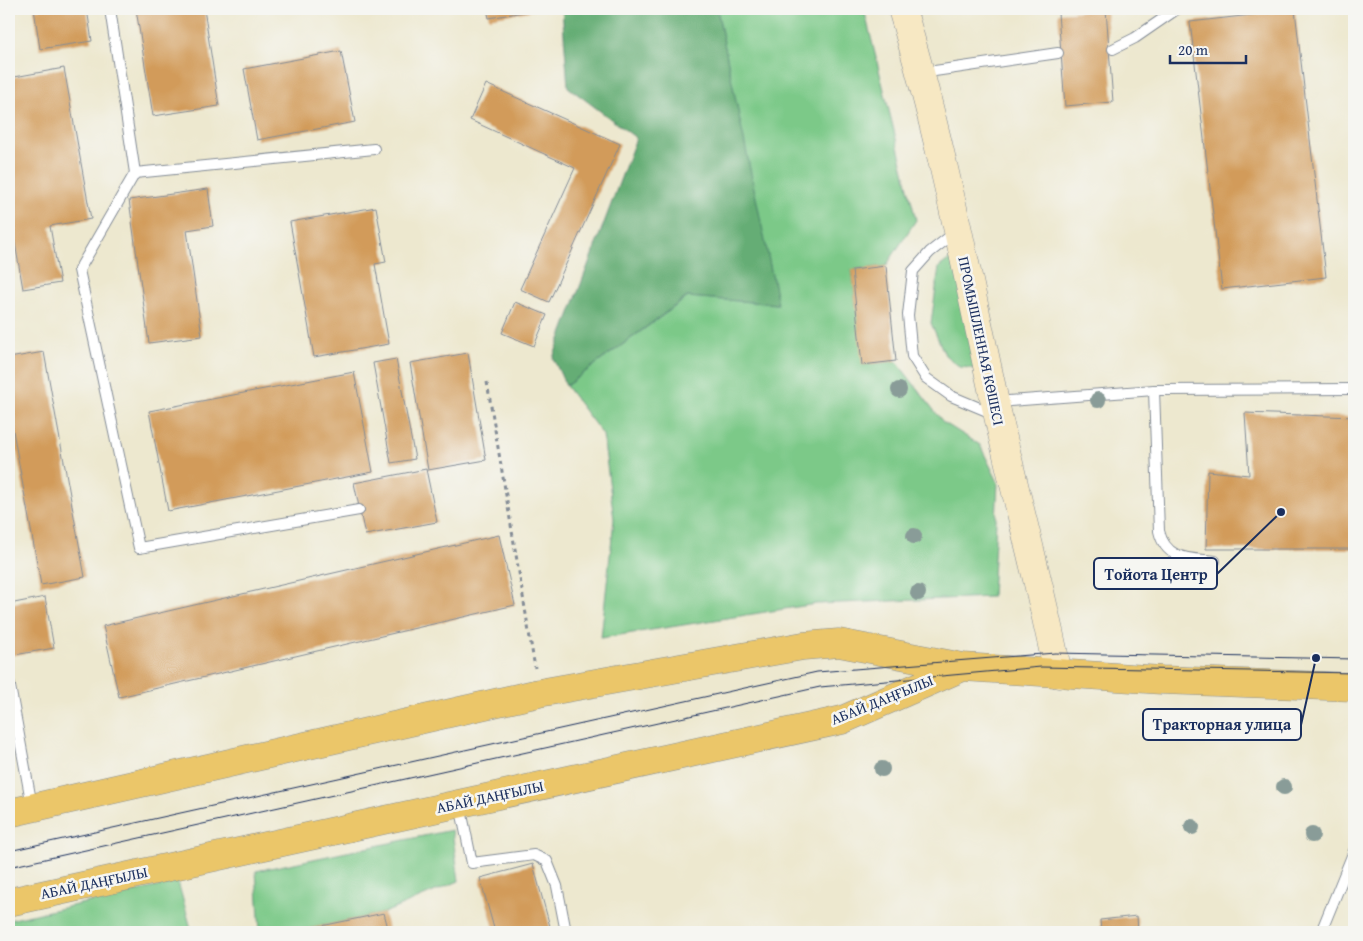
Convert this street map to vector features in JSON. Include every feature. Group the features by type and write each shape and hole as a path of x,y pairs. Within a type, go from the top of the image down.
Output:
{"main road":[{"name":"ПРОМЫШЛЕННАЯ КӨШЕСІ","path":"902,9 921,73 996,408 1051,632 1058,674"},
{"name":"АБАЙ ДАҢҒЫЛЫ","path":"20,810 539,693 803,646 839,643 963,667 1162,680 1354,687"},
{"name":"АБАЙ ДАҢҒЫЛЫ","path":"9,902 842,720 963,667"}],"lane":[{"path":"110,9 135,173 79,270 138,548 359,510"},
{"path":"1113,49 1135,38 1177,9"},
{"path":"921,73 1058,53"},
{"path":"135,173 374,149"},
{"path":"957,230 930,252 913,271 908,315 912,356 926,378 951,396 996,408 1154,390 1354,389"},
{"path":"1154,390 1159,531 1161,541 1168,549 1180,557 1215,561"},
{"path":"9,681 20,810"},
{"path":"460,804 472,863 534,855 547,860 557,886 566,932"},
{"path":"1321,932 1354,851"}],"path":[{"path":"487,382 539,693"}],"green space":[{"path":"562,9 717,9 778,304 687,297 566,386 553,358 636,138 568,87"},
{"path":"717,9 864,9 916,220 886,266 852,270 863,365 896,361 943,422 980,445 998,482 992,597 816,604 601,638 614,519 603,435 566,386 688,297 777,304"},
{"path":"962,250 988,370 960,367 945,355 931,323 939,267"},
{"path":"452,830 459,881 384,913 293,932 260,932 256,871"},
{"path":"178,882 192,932 9,932 9,920"}],"building":[{"path":"34,9 87,9 92,41 40,49"},
{"path":"136,9 204,9 219,106 153,116"},
{"path":"487,9 535,9 535,10 489,18"},
{"path":"1106,9 1113,102 1065,106 1058,13"},
{"path":"1295,10 1326,277 1222,289 1190,22"},
{"path":"341,51 355,122 257,140 244,69"},
{"path":"64,68 91,219 50,226 60,283 23,289 9,208 9,78"},
{"path":"486,84 620,144 549,302 520,289 575,168 470,120"},
{"path":"208,189 213,226 187,230 202,336 149,343 129,200"},
{"path":"376,207 386,262 375,264 389,344 314,357 290,222"},
{"path":"886,266 896,361 862,365 852,270"},
{"path":"515,302 547,315 534,346 502,333"},
{"path":"44,352 85,577 41,585 9,409 9,358"},
{"path":"468,353 486,460 428,470 410,363"},
{"path":"396,359 415,459 391,463 373,363"},
{"path":"354,372 373,472 168,511 149,411"},
{"path":"1245,413 1354,417 1354,549 1206,549 1208,471 1249,475"},
{"path":"426,469 437,522 365,535 354,483"},
{"path":"499,535 515,605 119,697 103,626"},
{"path":"45,597 54,648 9,656 9,604"},
{"path":"533,864 551,930 540,932 495,932 480,878"},
{"path":"384,913 389,932 297,932 297,931"},
{"path":"1137,916 1138,932 1101,932 1100,920"}],"tram line":[{"path":"9,851 817,672 1055,653 1354,659"},
{"path":"9,867 820,687 1041,667 1354,673"}],"place":[{"name":"Тойота Центр","path":"1281,512"},
{"name":"Тракторная улица","path":"1316,658"}]}
